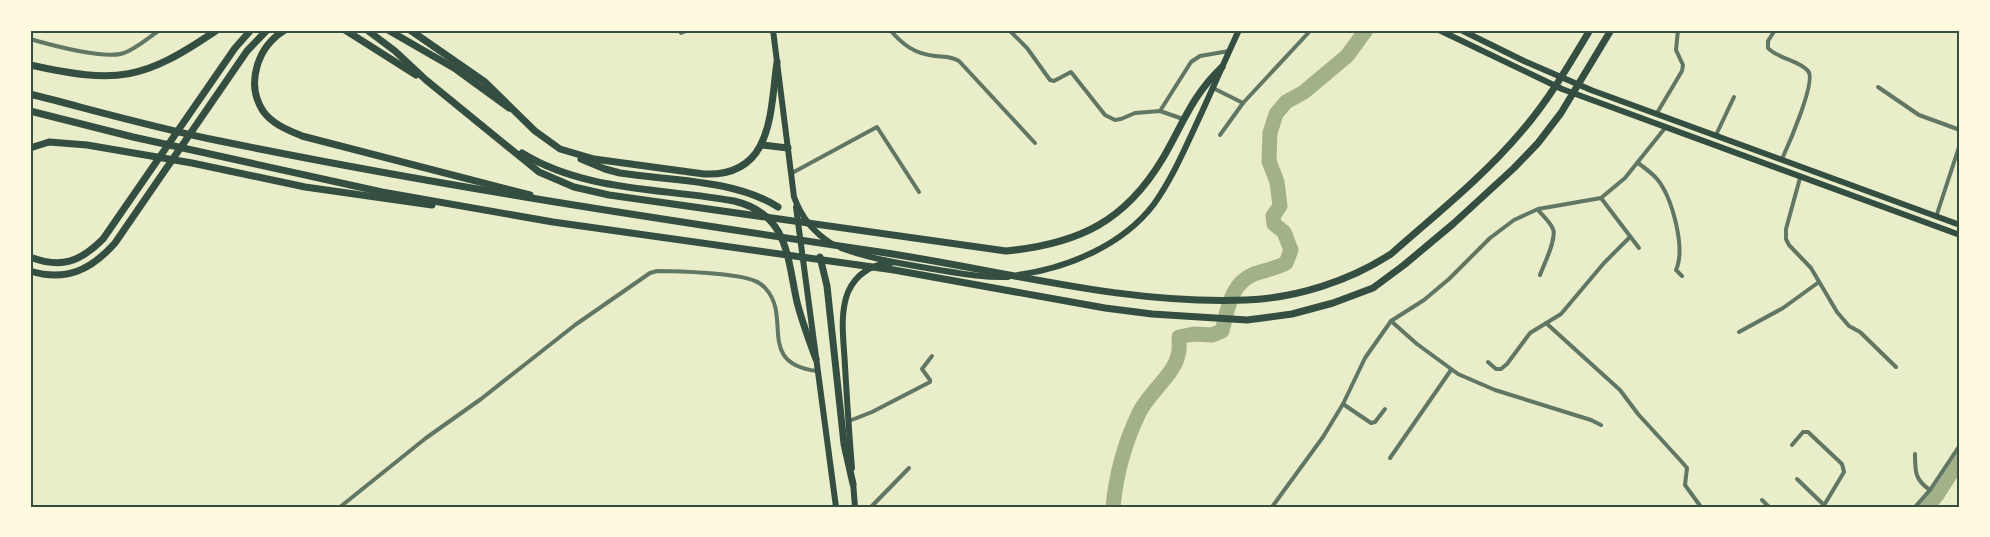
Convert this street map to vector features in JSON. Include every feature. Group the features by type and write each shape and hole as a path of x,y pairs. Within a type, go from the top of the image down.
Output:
{"highway":[{"path":"30,65 70,74 102,77 130,75 163,64 217,30"},
{"path":"30,257 59,264 75,260 90,252 103,239 236,48 251,30"},
{"path":"30,271 42,274 75,273 103,257 115,243 247,51 267,30"},
{"path":"285,30 269,43 260,56 255,71 258,99 273,122 285,129 325,142 576,206"},
{"path":"345,30 426,80"},
{"path":"367,30 539,171 581,189 951,245 1006,251 1056,244 1092,230 1120,211 1143,188 1199,92 1222,67"},
{"path":"388,30 454,68 511,109 535,131 560,149 591,164 620,173 746,191 778,207"},
{"path":"410,30 485,82 501,95 511,109"},
{"path":"773,30 802,266 836,507"},
{"path":"794,197 805,221 817,234 832,244 848,251 898,263 970,275 1005,277 1038,272 1072,261 1100,249 1130,228 1153,205 1171,178 1239,30"},
{"path":"1438,30 1562,89 1960,235"},
{"path":"1461,30 1574,83 1960,225"},
{"path":"30,94 216,141 384,174 576,206 896,254 1108,291 1197,300 1249,300 1294,294 1324,286 1382,260 1441,210 1500,155 1546,100 1590,30"},
{"path":"30,148 49,142 87,145 192,163 305,187 894,270 1105,308 1152,314 1247,320 1292,314 1333,303 1373,288 1453,224 1538,143 1561,113 1611,30"},
{"path":"560,149 594,159 704,174 723,174 739,168 756,155 762,145 767,130 777,62"},
{"path":"30,111 382,192 553,222"},
{"path":"497,138 541,164 588,181 724,199 741,202 755,208 779,233 790,262 801,318 816,359"},
{"path":"762,145 788,148"},
{"path":"820,257 827,286 843,444 853,483"},
{"path":"855,507 844,305 849,290 861,273 873,266 898,263"}],"street":[{"path":"30,39 63,48 116,55 132,49 160,30"},
{"path":"680,30 681,33 689,30"},
{"path":"890,30 902,44 914,51 951,57 959,61 1035,143"},
{"path":"1009,30 1027,48 1050,80 1054,81 1071,72 1105,115 1116,120 1135,112 1160,111 1183,119"},
{"path":"1220,135 1243,103 1311,30"},
{"path":"1657,113 1682,71 1683,65 1676,50 1678,30"},
{"path":"1775,30 1768,41 1768,48 1775,54 1807,69 1811,77 1805,100 1782,160"},
{"path":"1160,111 1191,62 1200,56 1229,51"},
{"path":"1878,87 1919,115 1960,130"},
{"path":"1213,88 1243,103"},
{"path":"1716,135 1734,97"},
{"path":"791,174 876,127 920,192"},
{"path":"1272,507 1323,437 1343,404 1365,358 1390,321 1424,300 1504,226 1538,209 1601,198 1638,163 1665,128"},
{"path":"1936,217 1958,159 1960,144"},
{"path":"1638,163 1658,179 1669,201 1680,257 1676,270 1682,276"},
{"path":"1800,178 1786,229 1786,239 1796,255 1810,268 1827,297 1849,326 1860,332 1896,367"},
{"path":"1601,198 1639,248"},
{"path":"1538,209 1553,229 1554,234 1540,275"},
{"path":"1488,362 1496,369 1501,369 1507,364 1530,333 1562,314 1604,263 1630,237"},
{"path":"340,507 426,438 481,399 575,325 650,273 657,271 724,276 755,281 766,288 773,300 781,348 787,360 806,369 818,371"},
{"path":"1739,332 1783,308 1819,282"},
{"path":"1390,321 1451,370 1495,390 1591,420 1600,425"},
{"path":"1546,323 1620,390 1638,414 1682,461 1687,468 1685,485 1701,507"},
{"path":"849,421 872,412 930,382 922,369 932,356"},
{"path":"1390,458 1451,370"},
{"path":"1343,404 1371,423 1375,422 1385,409"},
{"path":"1792,445 1803,432 1808,432 1842,465 1844,472 1824,506 1797,479"},
{"path":"1915,507 1930,490 1960,445"},
{"path":"1915,454 1916,475 1920,483 1930,490"},
{"path":"871,507 909,468"},
{"path":"1762,501 1769,507"}],"waterway":[{"path":"1113,507 1119,471 1129,435 1143,406 1176,362 1179,337 1194,334 1212,335 1222,331 1231,298 1240,284 1254,274 1286,263 1291,250 1284,232 1274,224 1273,216 1280,206 1277,182 1269,161 1270,133 1276,114 1286,102 1304,92 1347,56 1366,30"},
{"path":"1927,507 1960,459"}]}
